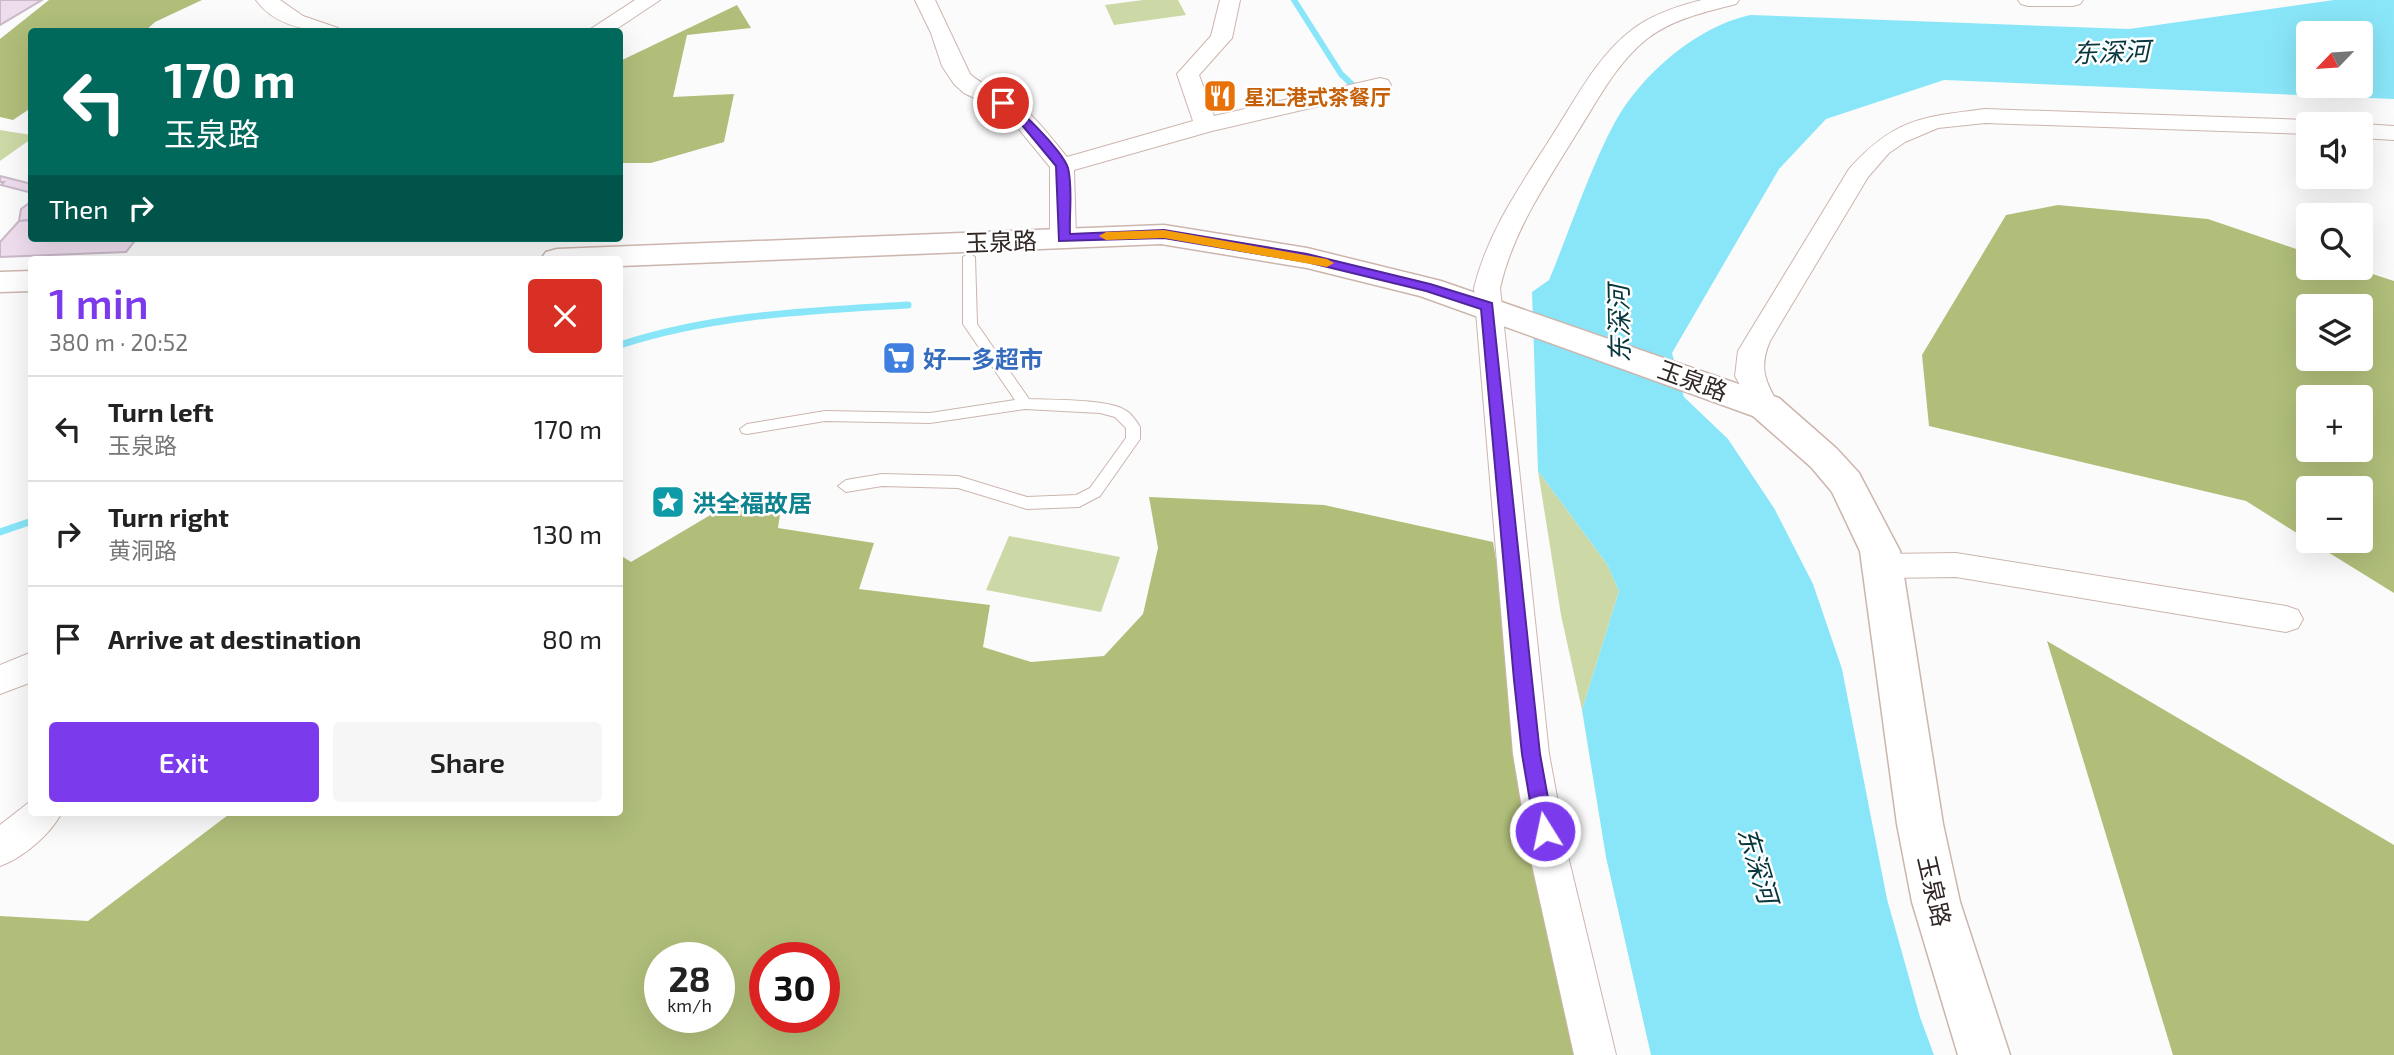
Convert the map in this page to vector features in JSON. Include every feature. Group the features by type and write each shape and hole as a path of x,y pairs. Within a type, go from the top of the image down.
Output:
{"street":[{"path":"266,0 296,20 319,28"},
{"path":"603,28 650,0"},
{"path":"925,0 961,79 1003,103 1021,117 1062,166 1063,238"},
{"path":"1206,125 1188,74 1221,38 1230,0"},
{"path":"1595,1055 1549,856 1531,754 1487,288 1490,269 1501,242 1597,83 1617,56 1639,36 1664,20 1729,0"},
{"path":"2028,0 2073,0"},
{"path":"1062,166 1206,125 1380,85"},
{"path":"1766,407 1751,386 1747,371 1749,355 1858,174 1881,148 1897,137 1934,122 1985,116 2296,127"},
{"path":"2373,132 2394,133"},
{"name":"玉泉路","path":"623,256 1164,234 1331,264 1430,288 1488,306 1766,407 1824,458 1846,483 1864,515 1884,566 1920,824 1940,914 1984,1055"},
{"path":"0,282 28,281"},
{"path":"1884,566 1956,565 2286,619"},
{"path":"0,680 28,668"},
{"path":"0,849 38,816"}],"lane":[{"path":"969,257 970,324 1025,404"},
{"path":"747,429 825,416 930,418 1025,404 1100,408 1120,412 1133,427 1133,439 1095,492 1079,501 1027,503 958,482 882,481 846,486"}],"green space":[{"path":"49,0 202,0 155,22 148,28 28,28 28,110 13,120 0,117 0,39"},
{"path":"1143,0 1178,0 1186,15 1114,25 1105,5"},
{"path":"737,5 751,28 687,35 673,97 734,94 724,142 651,163 623,163 623,60"},
{"path":"0,130 28,135 28,141 0,161"},
{"path":"2058,205 2208,219 2296,249 2296,280 2373,280 2373,274 2394,281 2394,593 2329,553 2373,553 2373,476 2296,476 2296,532 2246,501 1929,426 1922,355 2006,215"},
{"path":"1538,471 1607,564 1619,591 1582,710 1561,615"},
{"path":"1149,497 1324,505 1493,542 1563,951 1588,1055 0,1055 0,916 88,921 227,816 623,816 623,557 631,562 734,501 782,501 778,528 874,543 859,589 990,605 983,647 1031,662 1104,656 1143,614 1158,548"},
{"path":"1009,536 1120,557 1101,612 986,590"},
{"path":"2047,641 2394,845 2394,1055 2173,1055"}],"water":[{"name":"东深河","path":"2334,0 2394,0 2394,99 2370,98 2373,98 2373,21 2296,21 2296,95 1944,80 1826,119 1779,169 1672,353 1684,397 1728,439 1774,508 1813,584 1842,669 1887,899 1920,1017 1934,1055 1651,1055 1606,857 1582,710 1619,591 1607,564 1538,471 1532,292 1549,280 1597,159 1626,104 1655,70 1691,41 1730,21 1750,15 2129,29"}],"building":[{"path":"0,0 42,0 0,25"},
{"path":"0,176 28,183 28,192 1,185 4,182 0,182"},
{"path":"28,204 28,220 19,221 21,209"},
{"path":"28,220 28,242 134,242 126,252 0,257 0,242 19,221"}],"waterway":[{"path":"1294,0 1341,74 1359,91"},
{"path":"623,344 727,320 908,305"},
{"path":"0,532 28,522"}],"slow traffic":[{"path":"1106,236 1164,234 1327,263"}],"place":[{"name":"星汇港式茶餐厅","path":"1220,96"},
{"name":"好一多超市","path":"899,358"},
{"name":"洪全福故居","path":"668,502"}],"route":[{"path":"1003,103 1021,117 1062,166 1063,238 1164,234 1175,238 1307,258 1430,288 1488,306 1531,754 1545,831"}]}
